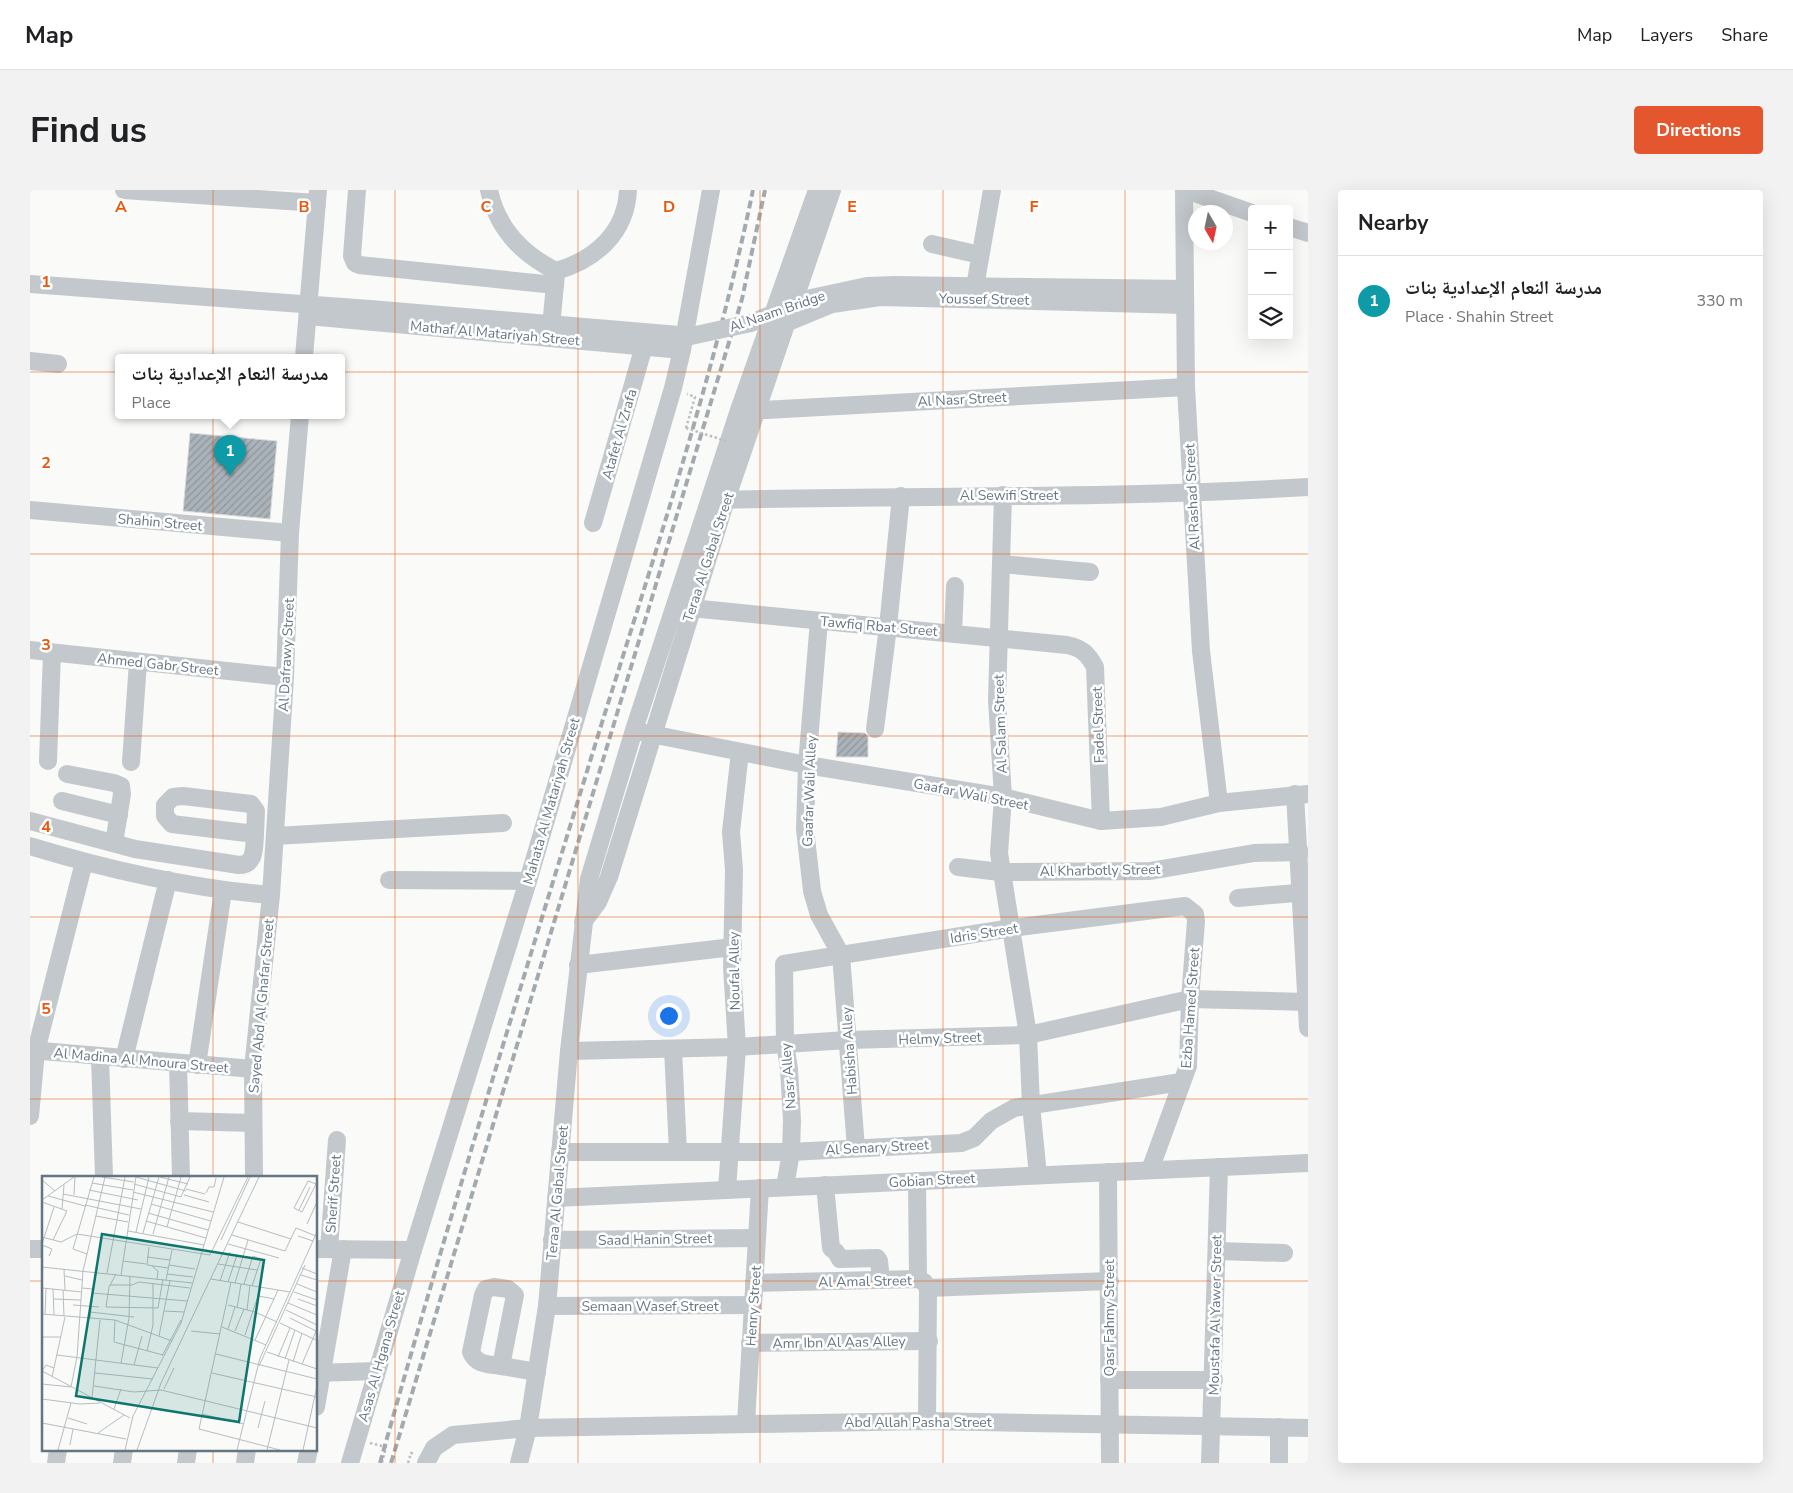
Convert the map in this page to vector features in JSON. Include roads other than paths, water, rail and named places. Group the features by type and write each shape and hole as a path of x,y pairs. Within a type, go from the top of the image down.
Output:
{"street":[{"path":"124,190 318,196 304,354"},
{"path":"357,190 352,256 355,263 555,278 590,257 604,246 615,231 623,215 628,190"},
{"path":"489,190 501,223 512,238 555,278"},
{"name":"Mahata Al Matariyah Street","path":"413,1250 528,881 682,350 711,190"},
{"name":"Teraa Al Gabal Street","path":"519,1463 528,1428 546,1306 578,965 589,879 634,730 747,412 817,190"},
{"name":"Teraa Al Gabal Street","path":"747,412 786,323 832,190"},
{"path":"973,298 992,190"},
{"path":"1185,190 1248,213"},
{"name":"Al Rashad Street","path":"1185,190 1186,387 1201,651 1219,802"},
{"path":"1293,228 1308,233"},
{"path":"932,244 980,255"},
{"path":"550,338 555,278"},
{"name":"Mathaf Al Matariyah Street","path":"30,284 308,310 550,338 682,350"},
{"name":"Al Naam Bridge","path":"370,309 690,336 751,323 810,298 867,286 1026,287 1185,297"},
{"name":"Youssef Street","path":"786,323 816,309 856,300 880,298 1185,297"},
{"name":"Mathaf Al Matariyah Street","path":"308,310 370,309"},
{"name":"Atafet Al Zrafa","path":"593,523 644,346"},
{"path":"30,361 58,364"},
{"name":"Al Nasr Street","path":"747,412 1186,387"},
{"name":"Al Dafrawy Street","path":"271,895 286,678 290,533 300,419"},
{"name":"Al Sewifi Street","path":"717,500 901,496 1192,494 1308,487"},
{"name":"Al Salam Street","path":"1003,495 997,700 1003,797 999,853 1000,872 1012,928 1028,1035 1031,1105 1038,1175"},
{"path":"875,729 888,627 901,496"},
{"name":"Teraa Al Gabal Street","path":"583,922 598,902 609,877 691,608 717,500"},
{"name":"Shahin Street","path":"30,510 290,533"},
{"path":"1001,564 1090,572"},
{"path":"953,633 955,586"},
{"name":"Tawfiq Rbat Street","path":"691,608 1067,645"},
{"name":"Gaafar Wali Alley","path":"819,621 807,765 805,829 812,891 819,915 841,955"},
{"name":"Fadel Street","path":"1067,645 1079,648 1089,656 1095,667 1102,821"},
{"name":"Ahmed Gabr Street","path":"30,650 286,678"},
{"path":"48,761 52,653"},
{"path":"131,762 138,662"},
{"name":"Gaafar Wali Street","path":"634,730 807,765 1003,797 1102,821 1161,817 1219,802 1302,794"},
{"name":"Noufal Alley","path":"727,1190 737,1047 733,947 734,870 731,832 740,752"},
{"path":"67,774 118,784 122,790 114,843"},
{"path":"1302,794 1300,852 1305,892 1308,1028"},
{"path":"30,821 134,849 243,865 252,859 255,834 256,811 250,804 178,796 168,800 164,810 168,820 177,826 255,834"},
{"path":"62,801 119,815"},
{"path":"275,836 503,823"},
{"path":"30,846 84,862 168,880 224,891 271,895"},
{"name":"Al Kharbotly Street","path":"958,867 1000,872 1150,871 1254,853 1300,852"},
{"path":"30,1116 33,1051 84,862"},
{"path":"124,1059 168,880"},
{"path":"388,880 528,881"},
{"path":"197,1064 224,891"},
{"path":"1238,898 1305,892"},
{"name":"Sayed Abd Al Ghafar Street","path":"254,1176 253,1069 271,895"},
{"name":"Idris Street","path":"784,964 1012,928 1185,906"},
{"name":"Ezba Hamed Street","path":"1150,1170 1180,1082 1188,1066 1190,999 1196,921 1191,908 1185,906"},
{"path":"578,965 733,947"},
{"name":"Habisha Alley","path":"841,955 856,1148"},
{"name":"Nasr Alley","path":"784,964 785,1043 792,1094 791,1152 785,1187"},
{"name":"Helmy Street","path":"570,1050 737,1047 848,1040 1028,1035 1190,999 1307,1002"},
{"path":"673,1048 678,1152"},
{"name":"Al Madina Al Mnoura Street","path":"33,1051 253,1069"},
{"path":"100,1057 104,1176"},
{"path":"178,1063 181,1176"},
{"name":"Al Senary Street","path":"560,1152 791,1152 961,1143 974,1138 990,1121 1014,1108 1180,1082"},
{"path":"179,1122 253,1123"},
{"name":"Sherif Street","path":"319,1373 337,1140"},
{"name":"Gobian Street","path":"556,1198 1308,1163"},
{"name":"Moustafa Al Yawer Street","path":"1210,1463 1214,1380 1218,1167"},
{"name":"Qasr Fahmy Street","path":"1108,1172 1110,1281 1108,1423 1110,1463"},
{"path":"917,1181 923,1284 1110,1281"},
{"path":"825,1185 831,1248 840,1259 876,1258 879,1261 880,1280"},
{"name":"Henry Street","path":"746,1423 760,1188"},
{"name":"Saad Hanin Street","path":"552,1240 757,1238"},
{"path":"330,1249 413,1250"},
{"name":"Asas Al Hgana Street","path":"350,1463 413,1250"},
{"path":"1217,1251 1284,1253"},
{"name":"Al Amal Street","path":"754,1283 880,1280 923,1284 929,1341 927,1421"},
{"name":"Semaan Wasef Street","path":"546,1306 753,1305"},
{"name":"Amr Ibn Al Aas Alley","path":"750,1343 929,1341"},
{"path":"501,1366 537,1372"},
{"path":"319,1373 377,1371"},
{"path":"1109,1380 1214,1380"},
{"name":"Abd Allah Pasha Street","path":"426,1463 434,1448 453,1435 528,1428 927,1421 1308,1428"},
{"path":"1279,1427 1279,1463"},
{"path":"56,1463 58,1450"},
{"path":"122,1463 124,1450"},
{"path":"186,1463 188,1450"},
{"path":"245,1463 248,1450"},
{"path":"306,1463 309,1450"}],"railway":[{"path":"380,1463 488,1095 703,394 738,258 753,190"},
{"path":"391,1463 742,299 765,190"}],"place":[{"name":"مدرسة النعام الإعدادية بنات","path":"230,476"}]}
